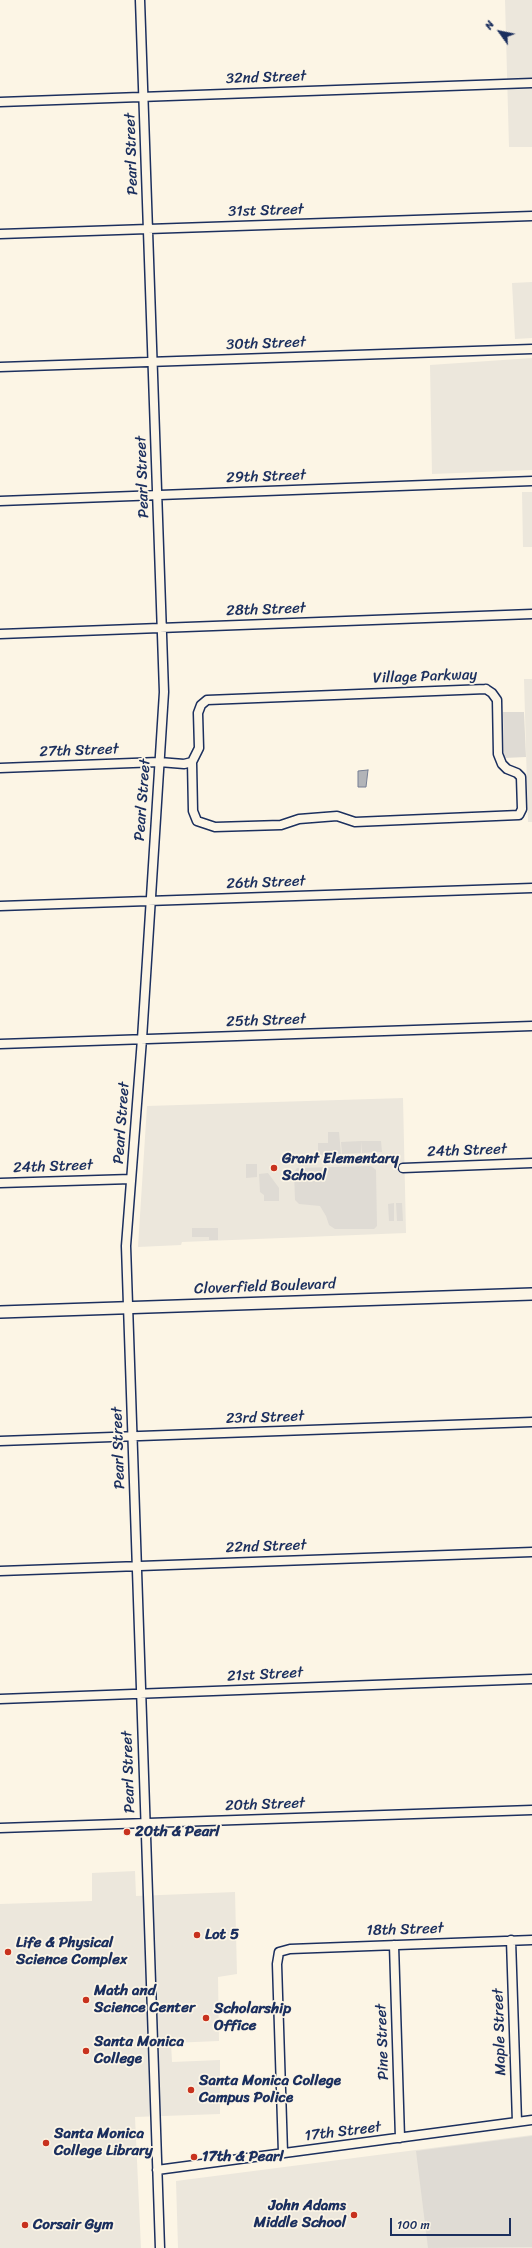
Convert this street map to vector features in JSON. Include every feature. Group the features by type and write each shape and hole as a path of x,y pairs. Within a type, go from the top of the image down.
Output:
{"street":[{"name":"Pearl Street","path":"140,0 154,361 164,692 142,1040 126,1246 140,1694 160,2248"},
{"name":"32nd Street","path":"0,102 532,83"},
{"name":"31st Street","path":"0,234 532,216"},
{"name":"30th Street","path":"0,367 532,349"},
{"name":"29th Street","path":"0,501 532,481"},
{"name":"28th Street","path":"0,634 532,614"},
{"name":"Village Parkway","path":"486,690 492,693 497,700 498,754 502,764 507,769 518,773 520,777 522,809 519,815 512,816 355,822 337,816 299,819 281,825 215,827 197,821 193,811 192,762 199,748 198,713 201,705 207,700 486,690"},
{"name":"27th Street","path":"0,768 159,762 184,764 192,762"},
{"name":"26th Street","path":"0,906 532,888"},
{"name":"25th Street","path":"0,1044 532,1026"},
{"name":"24th Street","path":"403,1168 532,1163"},
{"name":"24th Street","path":"0,1183 131,1179"},
{"name":"Cloverfield Boulevard","path":"0,1312 532,1294"},
{"name":"23rd Street","path":"0,1441 532,1422"},
{"name":"22nd Street","path":"0,1571 532,1552"},
{"name":"21st Street","path":"0,1699 532,1679"},
{"name":"20th Street","path":"0,1828 532,1810"},
{"name":"Maple Street","path":"511,1940 517,2122"},
{"name":"18th Street","path":"283,2153 277,1964 279,1952 290,1949 532,1940"},
{"name":"Pine Street","path":"394,1945 400,2138"},
{"name":"17th Street","path":"157,2170 532,2120"}],"shaded area":[{"path":"505,0 532,0 532,147 509,147"},
{"path":"532,282 532,338 515,339 512,283"},
{"path":"532,358 532,470 432,474 430,365"},
{"path":"522,492 532,492 532,547 523,547"},
{"path":"524,679 532,679 532,822 528,822"},
{"path":"503,712 524,712 526,757 504,758"},
{"path":"368,770 366,787 358,787 358,771"},
{"name":"Grant Elementary School","path":"403,1098 406,1233 182,1242 181,1245 138,1247 147,1106"},
{"path":"328,1132 339,1132 341,1154 318,1155 318,1143 328,1143"},
{"path":"361,1141 381,1141 382,1152 362,1153"},
{"path":"361,1141 361,1153 342,1154 341,1142"},
{"path":"246,1164 257,1164 257,1177 246,1178"},
{"path":"371,1166 376,1170 377,1226 374,1229 335,1229 329,1225 320,1206 299,1204 295,1200 294,1172 297,1168"},
{"path":"268,1173 279,1188 279,1201 264,1201 264,1195 260,1192 259,1174"},
{"path":"394,1203 394,1221 389,1221 388,1204"},
{"path":"396,1203 402,1203 403,1221 397,1221"},
{"path":"192,1228 218,1228 218,1240 209,1240 209,1237 192,1237"},
{"name":"Santa Monica College","path":"135,1871 136,1896 235,1892 237,1974 218,1977 219,2041 171,2043 172,2062 220,2060 220,2114 135,2117 141,2248 0,2248 0,1904 92,1901 92,1873"},
{"name":"John Adams Middle School","path":"532,2135 532,2248 178,2248 176,2181"},
{"path":"532,2136 532,2247 428,2248 416,2151"}],"place":[{"name":"Grant Elementary School","path":"274,1168"},
{"name":"20th & Pearl","path":"127,1832"},
{"name":"Lot 5","path":"197,1935"},
{"name":"Life & Physical Science Complex","path":"8,1952"},
{"name":"Math and Science Center","path":"86,2000"},
{"name":"Scholarship Office","path":"206,2018"},
{"name":"Santa Monica College","path":"86,2051"},
{"name":"Santa Monica College Campus Police","path":"191,2090"},
{"name":"Santa Monica College Library","path":"46,2143"},
{"name":"17th & Pearl","path":"194,2157"},
{"name":"John Adams Middle School","path":"354,2215"},
{"name":"Corsair Gym","path":"25,2225"}]}
